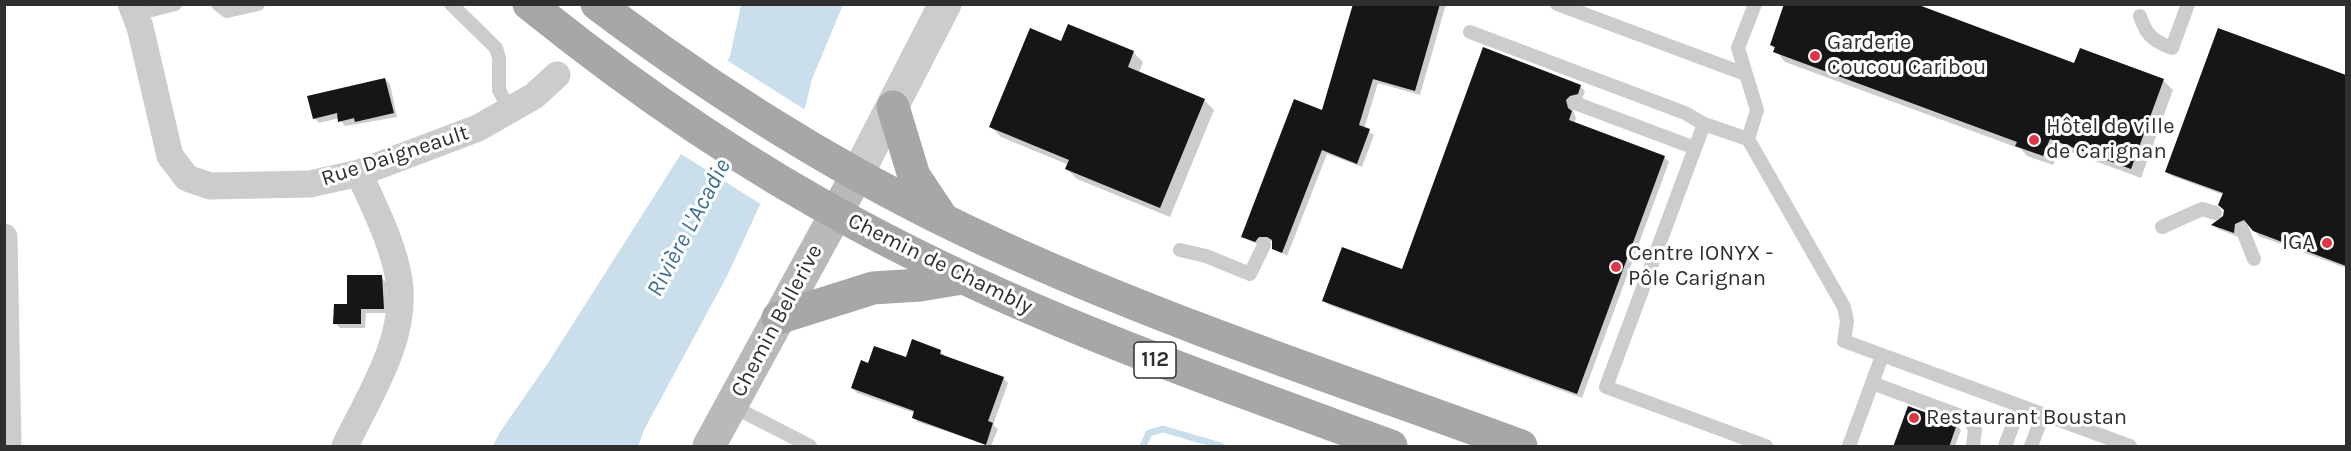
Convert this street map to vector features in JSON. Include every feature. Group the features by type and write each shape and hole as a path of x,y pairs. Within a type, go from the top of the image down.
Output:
{"main road":[{"name":"Chemin de Chambly","path":"529,4 621,76 686,121 779,180 836,213 962,278 1156,360 1391,447"},
{"name":"Chemin de Chambly","path":"597,4 708,81 857,175 943,220 1111,294 1521,447"},
{"path":"893,107 915,176 943,220"},
{"name":"Chemin Bellerive","path":"709,447 857,175"},
{"path":"778,318 873,288 962,278"}],"street":[{"name":"Chemin Bellerive","path":"857,175 945,4"},
{"name":"Rue Daigneault","path":"133,9 166,146 174,164 187,178 210,186 324,182 359,173 478,128 534,96 557,75"},
{"path":"345,447 392,346 401,306 396,264 359,173"},
{"path":"4,237 8,447"}],"lane":[{"path":"133,9 175,4"},
{"path":"218,4 227,11 258,4"},
{"path":"451,4 496,48 499,58 499,90 510,111"},
{"path":"1557,4 1745,74"},
{"path":"1748,139 1757,110 1738,48 1755,4"},
{"path":"2140,16 2145,31 2152,39 2172,48 2188,4"},
{"path":"1470,32 1679,111 1704,124 1748,139 1844,307 1847,321 1844,341 2130,447"},
{"path":"1575,103 1695,148"},
{"path":"1704,124 1606,387 1766,447"},
{"path":"2162,227 2202,209 2215,213"},
{"path":"2241,229 2254,259"},
{"path":"1180,249 1206,256 1250,274 1264,245"},
{"path":"1849,447 1882,356"},
{"path":"1872,383 1969,419 1976,433 1972,447"},
{"path":"732,406 810,447"},
{"path":"2005,447 2020,406"},
{"path":"2031,447 2043,415"}],"water":[{"name":"Rivière L'Acadie","path":"741,5 843,5 812,79 805,108 727,276 644,430 638,446 493,446 681,154 730,56"}],"pier":[{"path":"725,59 807,111 762,205 678,152"}],"building":[{"path":"1353,4 1440,4 1415,91 1373,79 1359,125 1370,129 1357,164 1322,150 1282,253 1272,249 1272,240 1267,237 1259,237 1255,242 1241,237 1294,99 1322,110"},
{"path":"1784,4 1916,4 2074,63 2080,48 2164,79 2131,169 2050,139 2043,156 2015,146 2017,142 1773,52 1775,47 1770,45"},
{"path":"1068,24 1134,51 1128,67 1205,99 1160,208 1065,169 1069,160 989,127 1030,28 1061,41"},
{"path":"2218,28 2346,75 2346,266 2253,231 2244,220 2235,224 2234,233 2211,225 2223,216 2224,210 2218,205 2223,193 2165,172"},
{"path":"1483,47 1581,85 1578,94 1566,100 1568,108 1572,111 1569,120 1665,156 1577,394 1322,301 1342,247 1402,269"},
{"path":"385,78 394,113 355,122 354,118 338,122 337,113 313,119 307,96"},
{"path":"347,275 382,275 384,309 361,309 361,324 333,324 334,304 347,304"},
{"path":"912,339 941,350 940,354 1004,377 988,421 993,423 986,445 912,418 914,411 851,388 861,360 868,363 874,346 906,357"},
{"path":"1908,406 1957,424 1949,447 1893,447"}],"waterway":[{"path":"1143,446 1149,433 1163,429 1221,446"}],"place":[{"name":"Garderie Coucou Caribou","path":"1815,56"},
{"name":"Hôtel de ville de Carignan","path":"2034,140"},
{"name":"IGA","path":"2327,243"},
{"name":"Centre IONYX - Pôle Carignan","path":"1616,267"},
{"name":"Restaurant Boustan","path":"1914,418"}]}
